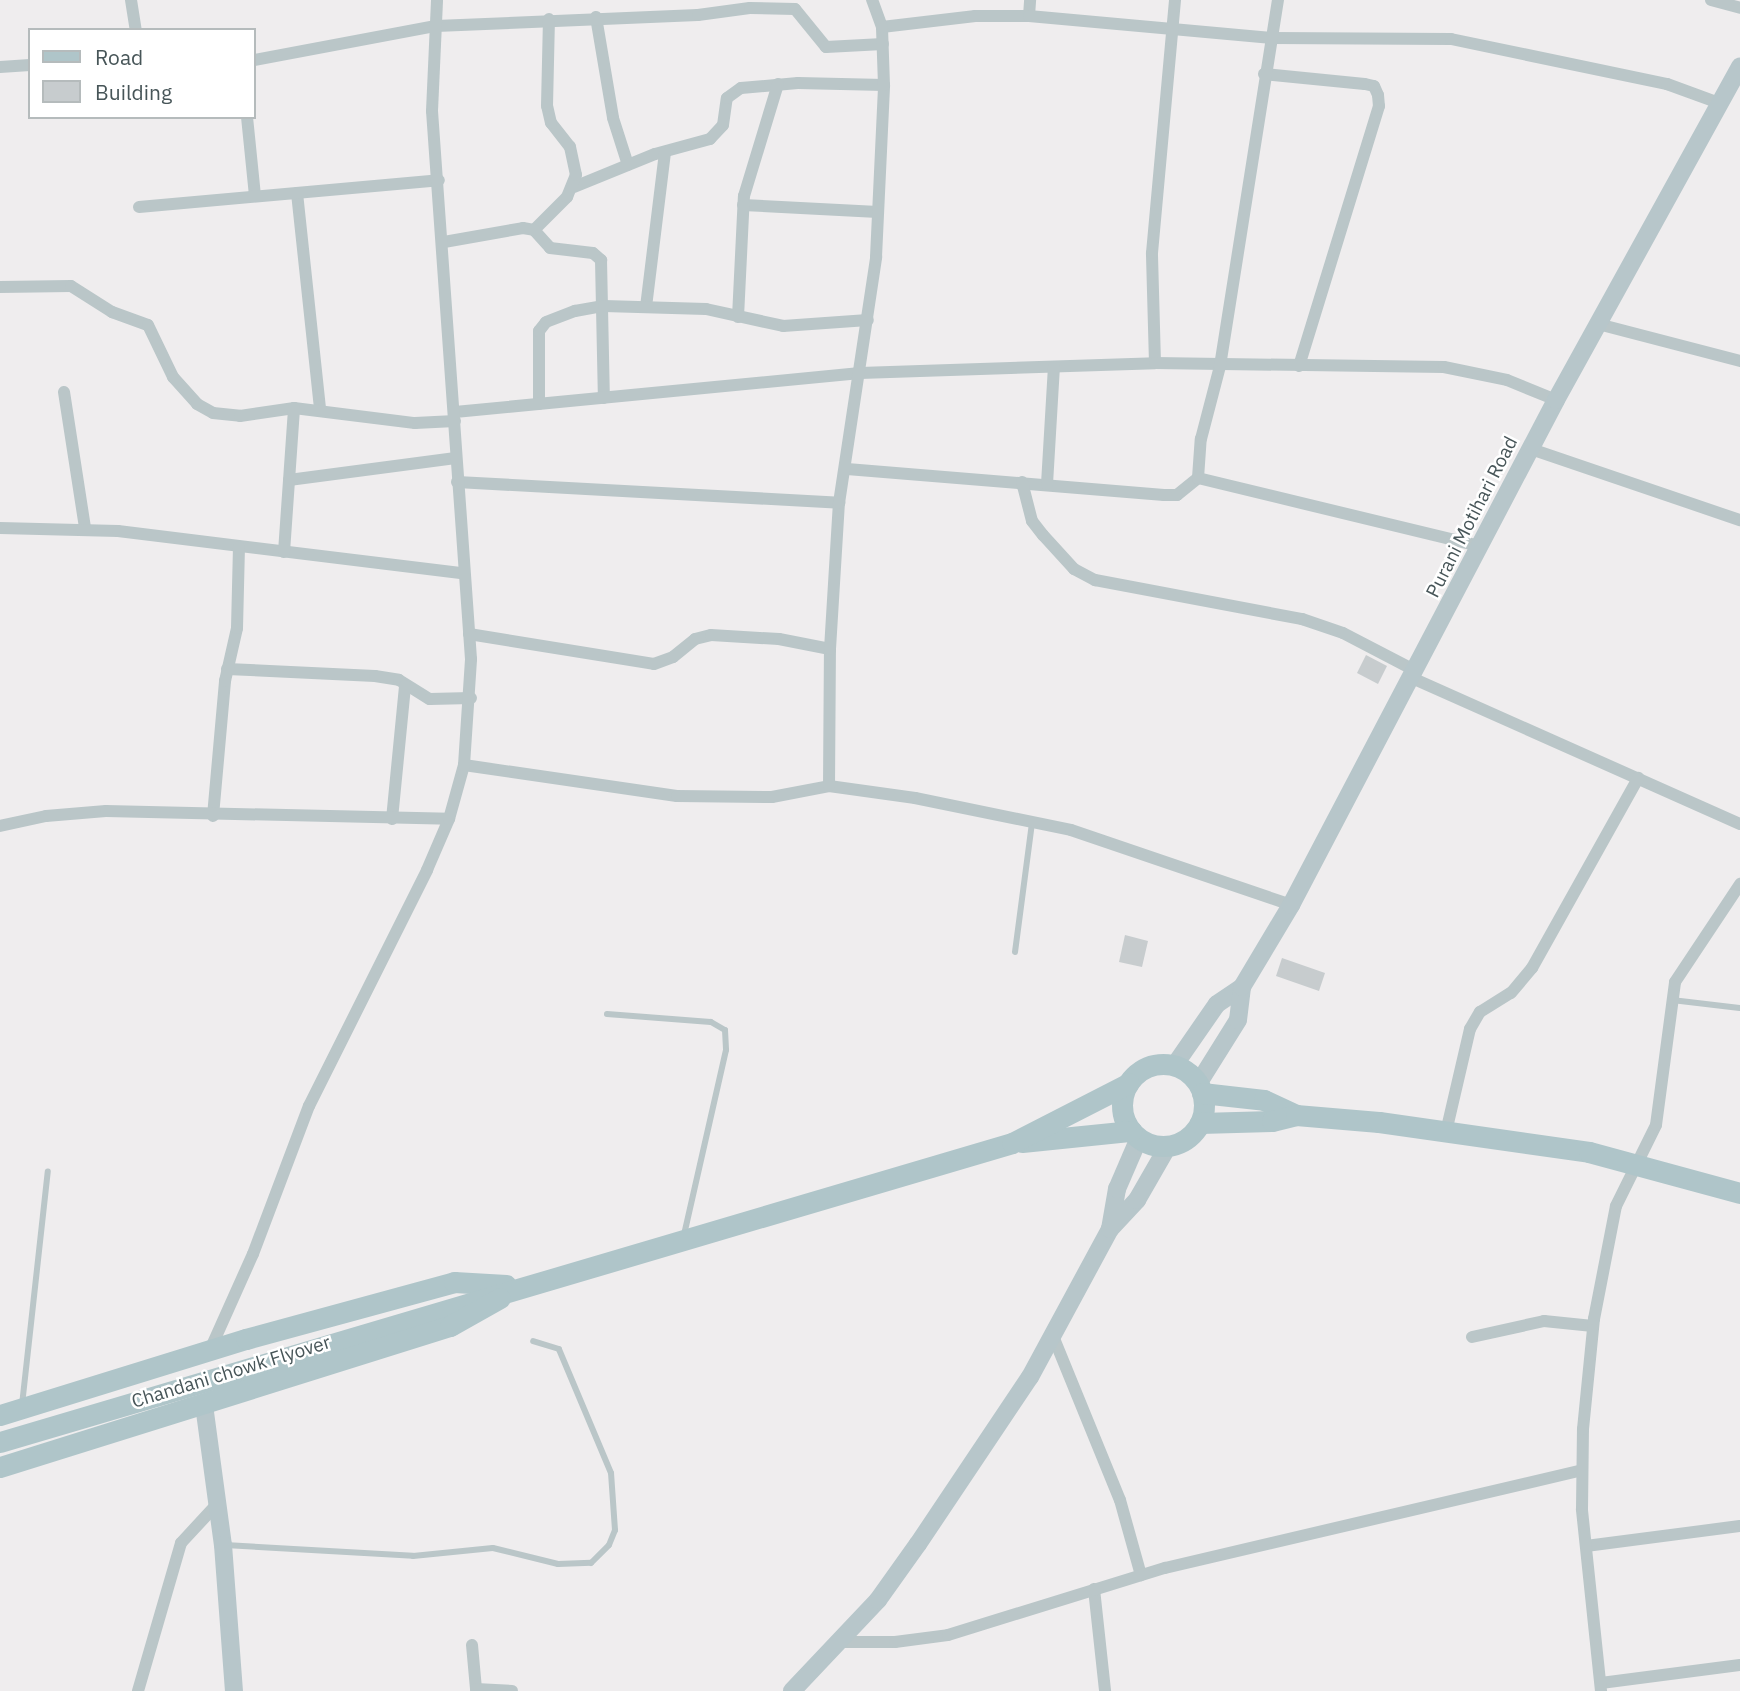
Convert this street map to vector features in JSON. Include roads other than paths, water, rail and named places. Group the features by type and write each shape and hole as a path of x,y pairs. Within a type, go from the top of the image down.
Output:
{"main road":[{"name":"Purani Motihari Road","path":"1200,1088 1238,1020 1242,987 1291,905 1556,400 1740,66"},
{"name":"Purani Motihari Road","path":"1174,1066 1217,1004 1242,987"},
{"path":"0,1466 204,1405 450,1326 515,1287 1012,1143 1129,1083 1144,1069 1174,1066 1200,1088 1264,1100 1296,1115 1446,1132 1636,1162 1740,1193"},
{"path":"1110,1229 1117,1189 1135,1135 1123,1113 1129,1083"},
{"path":"1012,1143 1135,1135 1168,1146 1187,1139 1200,1124 1200,1088"},
{"path":"1200,1124 1272,1121 1296,1115"},
{"path":"792,1691 878,1600 918,1544 1030,1377 1110,1229 1137,1200 1168,1146"},
{"path":"0,1415 210,1350 454,1282 515,1287"},
{"name":"Chandani chowk Flyover","path":"0,1443 515,1287"},
{"path":"204,1405 223,1545 234,1691"}],"street":[{"path":"131,0 136,28"},
{"path":"210,1350 253,1254 309,1106 449,819 464,765 471,698 469,634 457,482 444,242 432,111 438,0"},
{"path":"830,786 830,649 839,503 847,469 868,320 878,212 884,85 883,44 882,27 872,0"},
{"path":"1029,16 1030,0"},
{"path":"1155,363 1152,253 1175,0"},
{"path":"847,469 1177,495 1198,478 1201,439 1220,366 1264,74 1278,0"},
{"path":"1711,0 1740,8"},
{"path":"256,60 436,26 779,7 802,13 818,42 826,47 883,44"},
{"path":"882,27 975,16 1029,16 1272,38 1470,41 1667,84 1718,103"},
{"path":"596,17 613,118 628,165"},
{"path":"549,19 547,106 551,123 575,160 574,187"},
{"path":"0,67 28,65"},
{"path":"1264,74 1364,84 1374,86 1378,95 1378,106 1299,366"},
{"path":"738,317 743,205 749,166 778,84"},
{"path":"534,230 574,187 718,134 732,93 751,85 884,85"},
{"path":"247,119 255,196"},
{"path":"646,307 665,152"},
{"path":"139,207 439,180"},
{"path":"297,192 320,410"},
{"path":"743,205 878,212"},
{"path":"444,242 523,228 534,230 550,248 593,253 601,260 604,398"},
{"path":"0,288 71,286 112,312 148,325 173,377 197,404 213,413 240,416 294,408 399,422 540,404 860,373 1155,363 1455,369 1507,380 1556,400"},
{"path":"540,404 539,331 559,316 604,306 706,309 783,327 868,320"},
{"path":"1598,324 1740,361"},
{"path":"1047,484 1054,367"},
{"path":"64,392 86,528"},
{"path":"284,552 294,408"},
{"path":"1531,449 1740,520"},
{"path":"289,480 457,458"},
{"path":"1198,478 1480,547"},
{"path":"457,482 839,503"},
{"path":"1022,482 1038,528 1074,569 1095,580 1302,619 1343,633 1414,675 1740,824"},
{"path":"0,528 86,528 463,573"},
{"path":"213,816 227,669 237,628 239,547"},
{"path":"469,634 654,664 673,657 695,639 711,635 779,639 830,649"},
{"path":"227,669 375,676 399,680 430,699 471,698"},
{"path":"392,818 405,686"},
{"path":"464,765 677,796 772,797 830,786 1032,821 1291,905"},
{"path":"1446,1132 1470,1029 1480,1012 1511,993 1532,968 1638,778"},
{"path":"0,826 83,811 213,816 449,819"},
{"path":"1740,884 1684,963 1670,1000 1656,1125 1616,1206 1593,1326 1582,1470 1586,1546 1601,1687 1740,1665"},
{"path":"1472,1337 1544,1321 1593,1326"},
{"path":"1053,1336 1121,1500 1141,1575"},
{"path":"839,1642 895,1642 948,1635 1141,1575 1582,1470"},
{"path":"138,1691 181,1543 218,1503"},
{"path":"1586,1546 1740,1526"},
{"path":"1094,1589 1105,1691"},
{"path":"472,1645 476,1689 512,1691"}],"lane":[{"path":"1015,952 1032,821"},
{"path":"1670,1000 1740,1008"},
{"path":"607,1014 711,1023 725,1030 726,1050 682,1239"},
{"path":"21,1410 48,1171"},
{"path":"223,1545 413,1556 493,1548 558,1564 591,1563 609,1545 615,1530 611,1473 559,1349 533,1341"}]}
